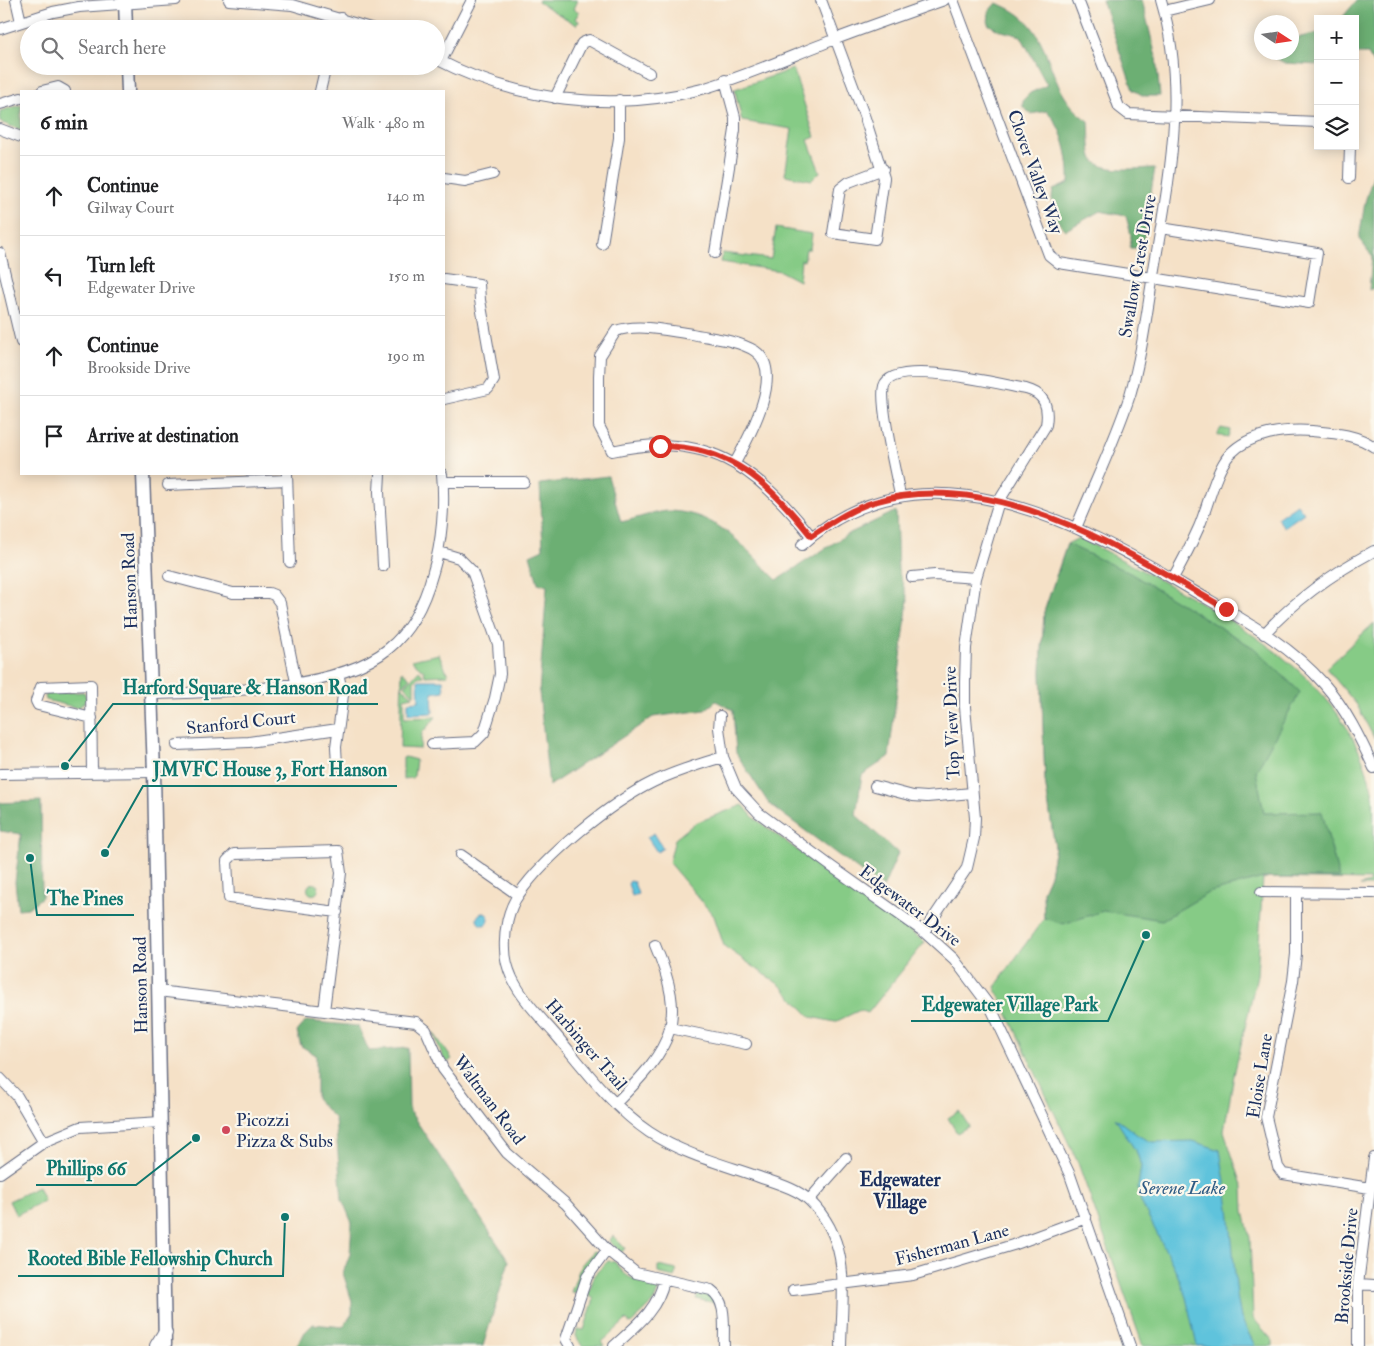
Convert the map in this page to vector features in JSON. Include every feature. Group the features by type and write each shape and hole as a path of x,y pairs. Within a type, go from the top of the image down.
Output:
{"main road":[{"path":"157,1346 166,1342"}],"street":[{"path":"16,0 21,20"},
{"path":"30,20 79,7 125,1 176,0"},
{"path":"229,0 292,5 347,20"},
{"path":"445,48 472,0"},
{"path":"821,0 883,170 884,178 874,239 833,233 840,190 843,186 883,170"},
{"path":"445,63 485,81 555,98 619,100 676,94 702,89 944,0"},
{"name":"Clover Valley Way","path":"953,0 1049,255 1059,263 1309,303 1317,253 1161,228"},
{"path":"1078,0 1119,107 1128,114 1314,122"},
{"name":"Swallow Crest Drive","path":"1076,528 1114,439 1130,392 1161,228 1176,117 1173,55 1161,0"},
{"path":"1164,11 1210,0"},
{"path":"125,1 126,20"},
{"path":"0,29 20,23"},
{"path":"555,98 582,43 585,41 589,40 650,74"},
{"path":"127,75 128,90"},
{"path":"320,90 324,75"},
{"path":"716,253 735,130 735,116 725,80"},
{"path":"46,90 58,87 63,90"},
{"path":"0,104 20,98"},
{"path":"602,244 619,138 619,100"},
{"path":"0,129 20,137"},
{"path":"1349,178 1350,150"},
{"path":"445,178 465,181 493,174"},
{"path":"0,253 20,338"},
{"path":"445,278 480,284 480,300 494,380 488,389 445,399"},
{"path":"735,463 748,440 766,391 767,368 764,360 750,348 690,334 636,328 616,331 600,356 599,426 612,451 629,447 678,446 707,452 735,463 762,481 811,536"},
{"name":"Top View Drive","path":"900,495 888,432 884,386 892,377 907,373 928,372 1026,389 1040,395 1044,399 1048,412 1046,425 999,501 976,578 966,648 965,682 975,818 972,854 960,880 924,932"},
{"path":"1173,578 1199,527 1221,470 1229,455 1241,445 1261,436 1298,430 1348,435 1374,447"},
{"name":"Hanson Road","path":"143,475 152,694 166,1342"},
{"path":"380,475 379,492 383,566"},
{"path":"168,485 287,477 290,562"},
{"path":"152,694 247,691 296,682 338,673 386,651 395,643 417,615 430,582 439,552 443,478 524,482"},
{"path":"802,545 811,536 855,509 900,495 947,493 975,495 999,501 1076,528 1099,538 1173,578 1264,634 1299,660 1339,702 1374,768"},
{"path":"1264,634 1279,617 1331,575 1374,551"},
{"path":"432,744 475,742 484,733 500,674 498,644 472,571 459,558 439,552"},
{"path":"912,577 935,575 976,578"},
{"path":"169,576 233,593 263,591 274,595 280,603 296,682"},
{"path":"337,765 338,729 343,695 338,673"},
{"path":"92,718 38,705 38,690 41,687 91,685 92,718 92,773"},
{"name":"Edgewater Drive","path":"720,716 719,728 723,757 736,788 758,813 924,932 954,959 991,1008 1070,1175 1130,1346"},
{"name":"Stanford Court","path":"176,745 249,742 338,729"},
{"name":"Harbinger Trail","path":"723,757 681,769 629,796 578,834 540,869 518,895 512,907 505,934 506,962 512,979 526,1001 616,1103 636,1122 666,1142 779,1184 809,1200 833,1230 842,1259 842,1346"},
{"path":"0,774 154,772"},
{"path":"875,786 927,798 972,793"},
{"path":"324,1011 337,912 341,873 338,851 234,854 227,861 229,898 337,912"},
{"path":"461,855 518,895"},
{"path":"1261,892 1374,893"},
{"name":"Eloise Lane","path":"1296,893 1296,954 1293,981 1267,1122 1278,1167 1283,1174 1370,1188"},
{"path":"616,1103 654,1063 670,1028 671,993 668,976 655,945"},
{"name":"Waltman Road","path":"158,991 409,1020 422,1026 426,1030 443,1069 507,1153 566,1204 607,1250 636,1273 711,1290 715,1293 723,1303 724,1346"},
{"path":"670,1028 746,1044"},
{"path":"0,1078 17,1096 44,1142"},
{"path":"0,1173 44,1142 89,1125 161,1122"},
{"path":"809,1200 846,1158"},
{"name":"Brookside Drive","path":"1358,1346 1358,1284 1371,1203 1370,1188 1374,1158"},
{"name":"Fisherman Lane","path":"793,1290 843,1286 913,1275 948,1267 1013,1246 1086,1218"},
{"path":"570,1346 566,1339 587,1277 607,1250"},
{"path":"614,1346 649,1314 657,1302 664,1280"},
{"path":"1358,1284 1374,1285"}],"green space":[{"path":"539,0 578,0 574,9 579,12 575,19 579,21 577,25 538,2"},
{"path":"1102,0 1142,0 1156,57 1160,96 1144,96 1133,90"},
{"path":"1357,0 1374,0 1374,65 1368,54 1359,54 1359,15 1344,15"},
{"path":"996,3 1017,13 1031,26 1040,41 1062,91 1073,107 1089,121 1091,153 1096,162 1102,166 1120,169 1155,168 1142,248 1130,248 1131,235 1126,216 1100,211 1066,230 1055,217 1052,207 1053,190 1069,183 1065,145 1058,126 1047,111 1031,114 1023,107 1023,100 1030,93 1047,85 1021,36 998,30 988,24 989,11"},
{"path":"1314,34 1314,65 1285,63 1279,60 1299,60 1299,37"},
{"path":"793,69 815,137 808,140 820,172 812,180 785,175 792,129 742,121 735,91 735,89"},
{"path":"20,105 20,130 0,122 0,111"},
{"path":"1374,173 1374,288 1369,290 1372,256 1359,239 1365,202"},
{"path":"776,228 812,234 810,249 806,249 804,261 801,260 799,281 780,271 721,262 723,253 771,259"},
{"path":"1221,428 1230,430 1228,437 1217,435"},
{"path":"608,476 621,522 664,511 688,513 703,518 742,545 777,580 846,535 896,511 898,570 908,599 889,757 862,775 856,815 898,853 883,888 769,804 736,753 733,710 716,701 705,710 653,717 549,786 539,692 547,586 538,583 530,555 543,549 540,484"},
{"path":"1079,538 1200,602 1257,638 1284,658 1309,680 1330,704 1349,731 1363,761 1373,795 1374,886 1360,886 1369,883 1370,880 1263,878 1257,975 1234,1075 1224,1131 1243,1188 1244,1211 1250,1238 1253,1318 1273,1341 1273,1346 1143,1346 1078,1163 995,987 1044,918 1043,891 1050,875 1055,847 1045,780 1041,672 1044,612 1067,544"},
{"path":"1067,544 1130,573 1254,648 1300,692 1256,771 1264,813 1322,812 1339,878 1263,878 1208,893 1162,920 1103,911 1063,924 1044,918 1043,891 1050,875 1055,847 1045,780 1041,672 1044,612"},
{"path":"1374,623 1374,738 1357,705 1326,668"},
{"path":"439,654 448,675 425,676 424,671 411,660"},
{"path":"419,670 423,676 418,677 414,681 414,695 405,686"},
{"path":"402,671 410,678 402,687 413,696 404,698 404,718 436,717 422,733 420,749 400,748"},
{"path":"84,692 87,700 78,708 46,700 45,696 48,693"},
{"path":"403,758 416,760 414,776 412,778 403,779"},
{"path":"41,801 42,897 28,908 18,909 15,882 21,834 0,831 0,803"},
{"path":"743,805 753,817 925,942 868,1013 860,1010 835,1022 811,1017 780,985 724,946 714,916 669,863 675,839 695,823"},
{"path":"313,883 319,889 313,895 307,889"},
{"path":"306,1021 358,1026 369,1051 408,1048 409,1110 509,1261 483,1346 296,1346 304,1333 313,1324 343,1327 352,1314 352,1301 343,1273 350,1254 352,1223 342,1199 335,1119 316,1099 316,1055 301,1046 297,1032"},
{"path":"433,1032 452,1059 448,1062 445,1062"},
{"path":"959,1111 969,1126 957,1133 948,1118"},
{"path":"38,1187 44,1201 16,1215 9,1201"},
{"path":"613,1236 625,1248 621,1253 609,1241"},
{"path":"594,1251 599,1253 586,1269 577,1293 571,1292 581,1265"},
{"path":"608,1261 615,1262 624,1273 632,1278 652,1283 658,1291 653,1303 631,1324 626,1320 602,1342 605,1346 582,1346 576,1336 577,1329 584,1330 594,1299 588,1295 595,1274"},
{"path":"658,1266 677,1270 674,1277 658,1273"},
{"path":"699,1292 711,1297 716,1303 696,1299"}],"water":[{"path":"1297,504 1304,513 1284,527 1277,518"},
{"path":"418,680 443,680 444,691 432,693 433,713 408,714 408,702 419,701"},
{"path":"654,833 663,848 657,852 647,837"},
{"path":"630,881 634,882 638,894 632,896 628,884"},
{"path":"483,913 489,919 483,925 477,919"},
{"name":"Serene Lake","path":"1115,1118 1139,1136 1152,1142 1193,1141 1220,1150 1229,1208 1237,1296 1241,1318 1255,1346 1197,1346 1186,1297 1176,1271 1141,1202 1138,1187 1141,1166 1137,1153"}],"place":[{"name":"Harford Square & Hanson Road","path":"65,766"},
{"name":"JMVFC House 3, Fort Hanson","path":"105,853"},
{"name":"The Pines","path":"30,858"},
{"name":"Edgewater Village Park","path":"1146,935"},
{"name":"Picozzi Pizza & Subs","path":"226,1130"},
{"name":"Phillips 66","path":"196,1138"},
{"name":"Rooted Bible Fellowship Church","path":"285,1217"}],"district":[{"name":"Edgewater Village","path":"900,1191"}],"route":[{"path":"660,446 692,448 735,463 762,481 793,513 811,536 855,509 900,495 929,492 975,495 999,501 1099,538 1226,609"}]}
